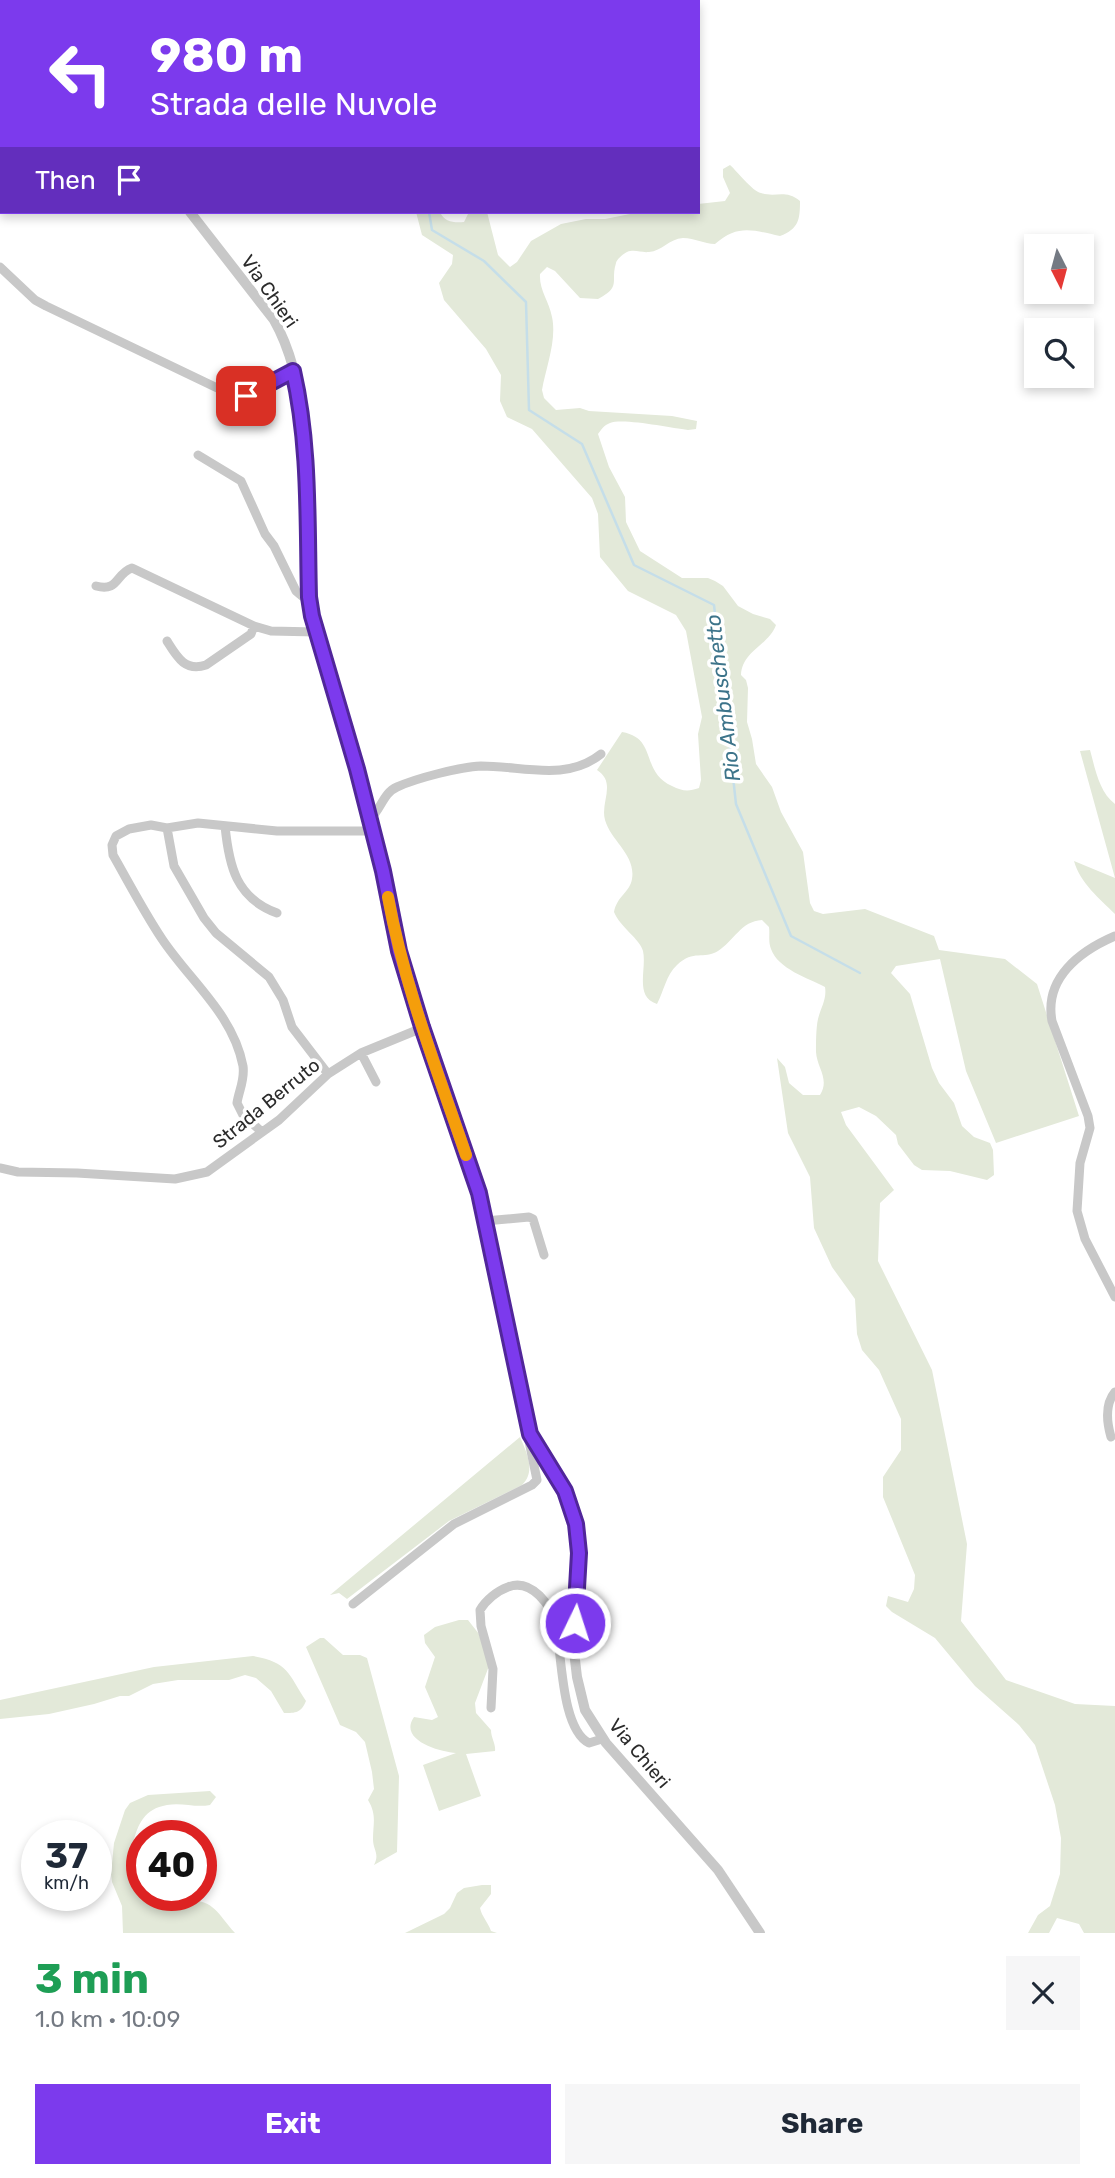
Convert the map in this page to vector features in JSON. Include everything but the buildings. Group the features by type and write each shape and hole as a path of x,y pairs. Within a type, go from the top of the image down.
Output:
{"street":[{"name":"Via Chieri","path":"193,214 274,320 284,338 293,371 302,408 307,467 309,597 316,632 370,819 397,941 422,1027 479,1193 530,1434 565,1491 576,1524 579,1553 575,1623 577,1677 586,1710 602,1739 718,1870 760,1933"},
{"path":"0,267 35,300 236,397 246,396 293,371"},
{"path":"198,455 241,481 265,534 274,546 296,591 309,597"},
{"path":"96,586 108,588 128,569 137,569 254,626 271,631 316,632"},
{"path":"167,641 180,660 188,666 197,667 206,665 251,634 254,626"},
{"path":"370,819 389,792 398,786 437,775 478,766 563,770 589,763 601,754"},
{"path":"262,1132 243,1115 237,1103 244,1080 243,1065 234,1040 217,1008 162,939 113,855 112,845 116,836 130,829 151,825 167,828 198,823 277,831 373,831"},
{"path":"225,826 227,845 241,889 247,897 265,909 277,913"},
{"path":"167,828 174,866 204,918 216,933 269,977 283,1000 292,1027 328,1074"},
{"path":"1115,936 1076,957 1063,974 1049,1005 1052,1021 1088,1116 1090,1128 1080,1163 1077,1211 1085,1239 1115,1297"},
{"name":"Strada Berruto","path":"0,1168 18,1172 175,1179 207,1172 279,1120 328,1074 360,1053 422,1027"},
{"path":"360,1053 376,1082"},
{"path":"485,1221 529,1217 533,1219 544,1255"},
{"path":"1111,1437 1107,1424 1110,1398 1115,1392"},
{"path":"353,1604 454,1524 532,1485 537,1480 530,1434"},
{"path":"491,1708 493,1669 481,1626 480,1610 500,1590 514,1584 527,1586 551,1611 556,1624 562,1684 580,1736 589,1743 602,1739"}],"green space":[{"path":"730,165 757,191 790,195 800,201 799,218 795,227 780,236 746,230 731,233 715,244 683,238 654,251 627,252 617,261 613,287 598,299 580,298 555,271 547,267 540,274 540,280 552,317 553,335 542,390 544,398 556,410 580,408 589,411 672,416 697,421 696,429 688,430 636,422 617,422 606,425 598,434 609,467 625,497 626,522 640,551 682,578 708,578 715,581 723,586 738,606 770,619 776,625 743,667 741,675 748,688 747,722 756,764 772,787 781,812 803,852 810,903 814,911 823,914 865,909 934,936 939,950 1005,959 1037,984 1079,1116 996,1143 966,1071 940,959 896,966 891,973 910,994 932,1068 954,1103 962,1126 974,1137 990,1143 993,1150 994,1175 987,1180 950,1171 922,1170 914,1165 898,1144 896,1135 876,1116 859,1107 841,1112 846,1125 894,1190 880,1203 878,1261 932,1370 967,1544 961,1621 1006,1680 1075,1704 1115,1706 1115,1933 1084,1933 1079,1924 1057,1918 1049,1933 1028,1933 1038,1915 1050,1906 1060,1874 1061,1838 1055,1805 1035,1745 1019,1725 975,1686 935,1638 886,1606 888,1596 908,1602 914,1589 915,1575 883,1497 883,1477 901,1450 901,1419 879,1370 862,1350 857,1334 855,1299 832,1267 814,1228 810,1177 788,1133 777,1058 785,1067 789,1083 803,1095 820,1095 824,1084 816,1052 816,1035 825,987 780,962 770,946 769,927 762,920 743,928 713,954 683,960 670,973 657,1004 650,1000 644,989 644,958 641,946 614,912 631,883 632,870 627,855 605,820 607,787 603,775 597,770 622,732 633,735 640,741 662,780 682,790 699,788 701,780 698,734 702,717 686,631 676,615 628,591 600,557 598,514 592,498 532,429 507,417 500,401 501,375 486,349 444,300 439,283 452,264 453,255 422,235 417,214 441,214 447,220 464,222 468,214 488,214 498,255 510,267 517,262 531,241 561,224 630,214 700,214 700,204 725,201 730,193 723,177 723,169"},
{"path":"1090,750 1101,786 1115,804 1115,878 1080,751"},
{"path":"1074,861 1115,878 1115,914 1086,883"},
{"path":"520,1437 529,1468 529,1474 522,1485 449,1521 347,1599 339,1593 330,1595"},
{"path":"468,1620 479,1634 489,1666 475,1703 476,1713 491,1730 495,1751 466,1754 481,1796 439,1811 423,1765 456,1753 423,1743 411,1732 411,1725 414,1717 432,1720 438,1717 425,1687 435,1657 425,1643 424,1635 435,1627"},
{"path":"324,1638 343,1655 360,1655 367,1658 399,1776 397,1852 374,1865 374,1815 368,1800 374,1789 365,1742 356,1732 340,1725 306,1647"},
{"path":"253,1656 274,1662 286,1670 306,1701 300,1710 284,1713 271,1691 256,1678 245,1675 229,1680 178,1680 153,1684 129,1696 49,1714 0,1719 0,1700 154,1667"},
{"path":"210,1791 216,1797 210,1805 167,1805 153,1810 142,1820 126,1820 126,1911 216,1911 235,1933 123,1933 122,1906 112,1882 114,1843 125,1810 130,1803 148,1795"},
{"path":"491,1885 491,1894 480,1908 491,1931 497,1933 405,1933 444,1914 457,1893 464,1888"}],"waterway":[{"name":"Rio Ambuschetto","path":"429,214 432,230 484,261 526,302 529,410 582,444 634,565 714,605 736,804 791,936 860,973"}],"slow traffic":[{"path":"388,897 394,931 414,1002 466,1155"}],"route":[{"path":"246,396 293,371 302,408 307,467 309,597 312,616 357,769 388,892 399,951 479,1193 530,1434 565,1491 576,1524 579,1553 575,1623"}]}
